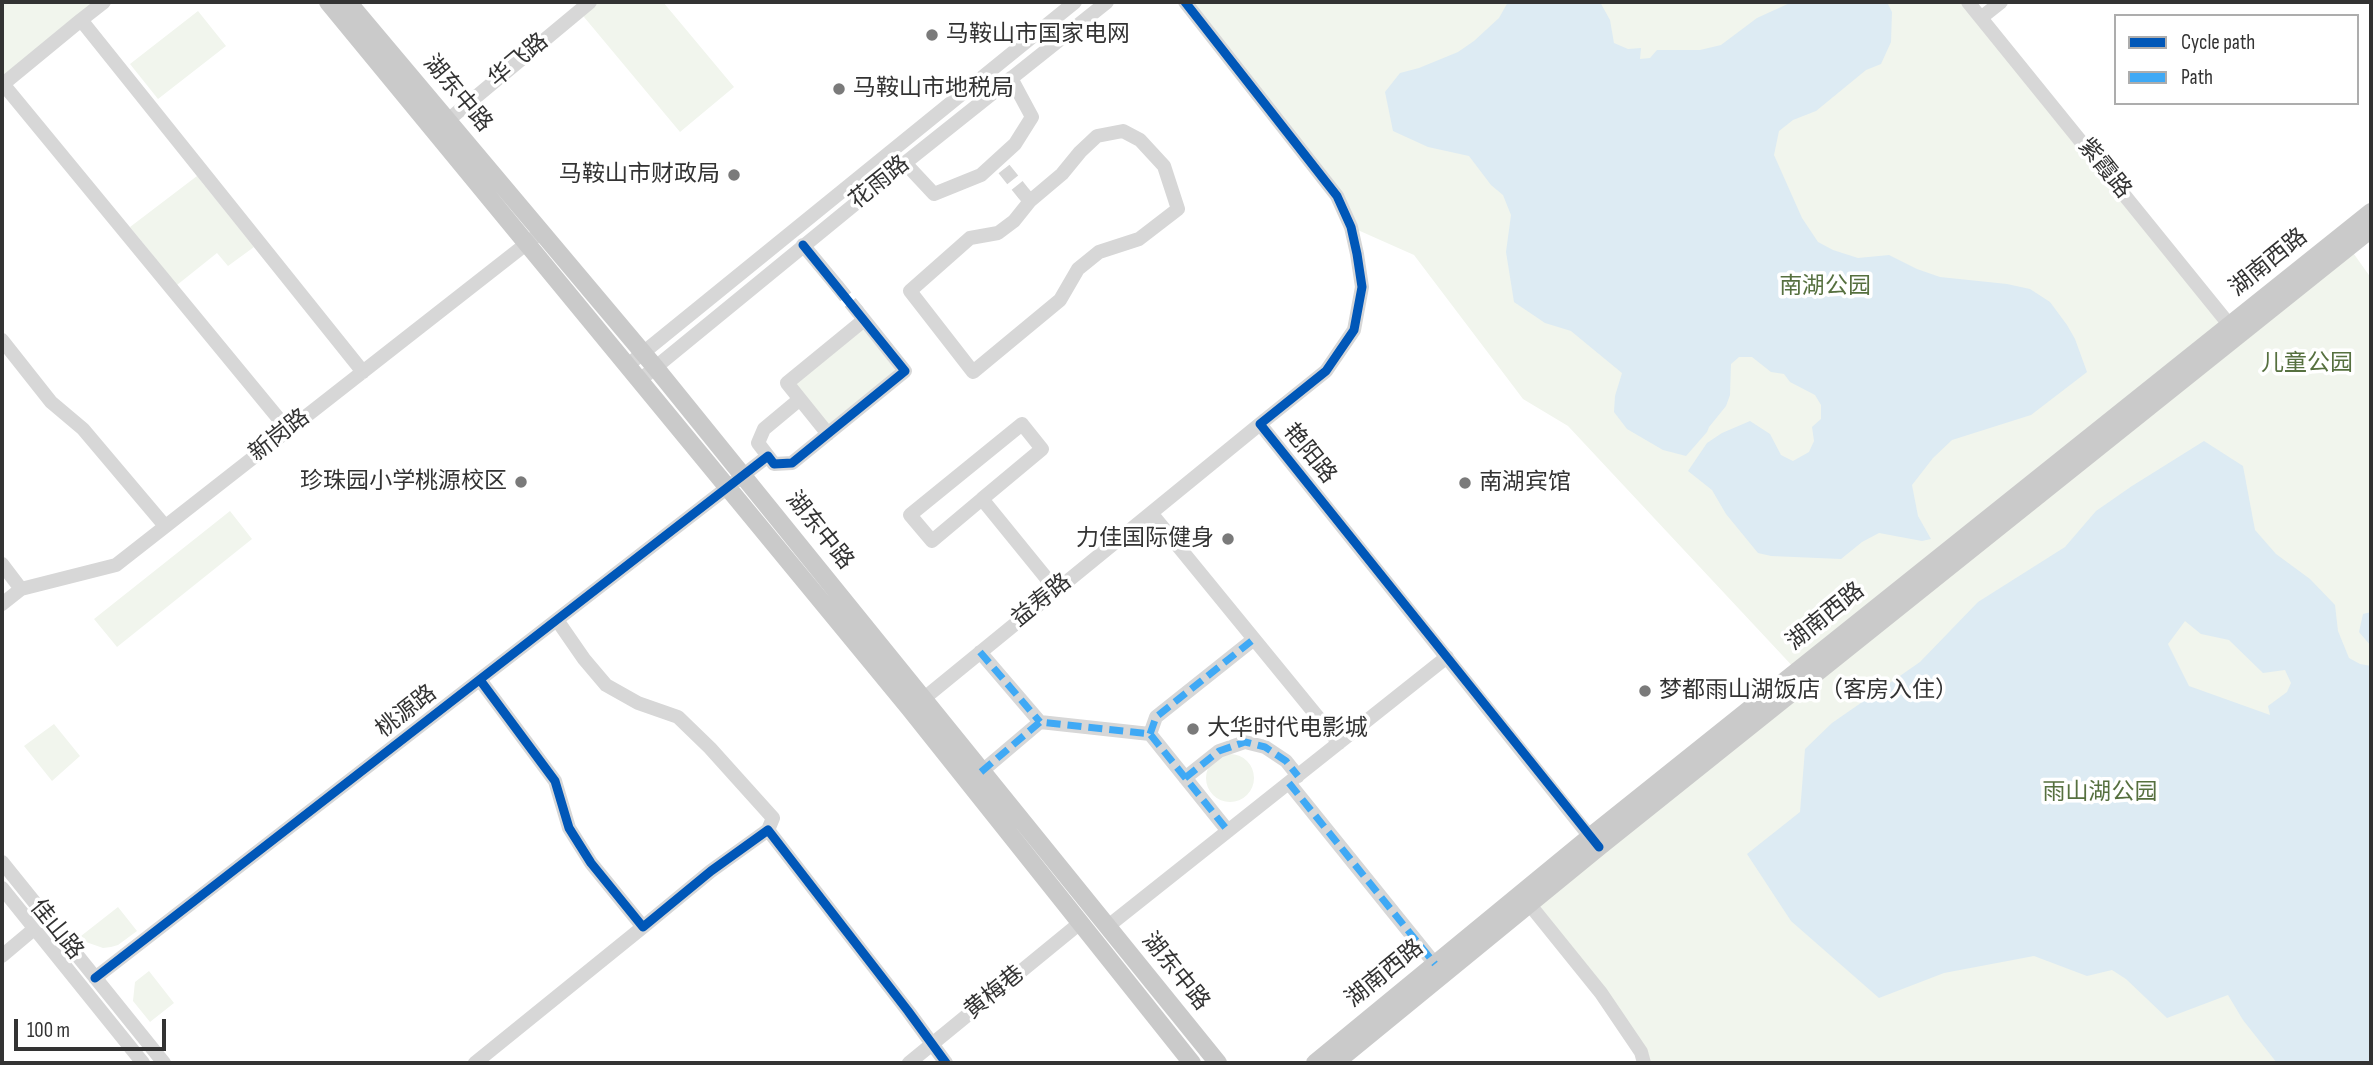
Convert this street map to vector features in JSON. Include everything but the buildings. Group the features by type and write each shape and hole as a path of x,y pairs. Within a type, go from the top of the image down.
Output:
{"main road":[{"name":"湖东中路","path":"328,2 901,699 1192,1063"},
{"name":"湖东中路","path":"348,2 655,367 1218,1063"},
{"name":"湖南西路","path":"2235,331 2371,212"},
{"name":"湖南西路","path":"1315,1063 1435,964 1595,842 2235,331 2371,229"},
{"name":"湖南西路","path":"1335,1063 1530,905 1595,842"}],"street":[{"path":"104,2 2,84 288,430"},
{"name":"华飞路","path":"447,121 590,2"},
{"path":"628,365 1074,2"},
{"name":"花雨路","path":"640,380 803,245 1107,2"},
{"name":"艳阳路","path":"1185,2 1337,196 1351,227 1357,254 1362,287 1354,330 1326,371 1260,424 1595,842"},
{"name":"紫霞路","path":"1968,2 2235,331"},
{"path":"1982,17 2001,2"},
{"path":"80,20 363,372"},
{"path":"905,163 934,194 981,176 1000,165 1032,117 1011,78"},
{"path":"1123,131 1140,140 1164,166 1178,209 1139,239 1099,253 1079,269 1060,300 972,372 910,291 970,238 998,233 1014,221 1027,198 1062,174 1097,136 1123,131"},
{"name":"新岗路","path":"2,604 21,589 116,565 542,232"},
{"path":"803,245 837,286"},
{"path":"800,399 764,429 758,443 774,464 792,463 828,434 905,371 861,316 787,383 800,399 828,434"},
{"path":"2,340 51,402 83,429 165,526"},
{"path":"1022,424 1042,449 982,499 932,541 910,515 1022,424"},
{"name":"益寿路","path":"922,700 1260,424"},
{"name":"桃源路","path":"96,978 768,456"},
{"path":"982,499 1056,590"},
{"path":"1150,513 1339,743"},
{"path":"2,564 21,589"},
{"path":"475,1063 711,871 768,830 774,818 678,717 638,703 606,684 584,659 557,620"},
{"path":"1150,734 1156,717 1254,639"},
{"path":"980,652 1040,722 1150,734 1228,831"},
{"path":"1107,927 1447,657"},
{"path":"480,680 555,781 569,828 591,863 643,927"},
{"path":"981,772 1040,722"},
{"path":"1185,778 1219,751 1245,742 1265,747 1286,761 1293,779 1435,964"},
{"path":"768,830 946,1063"},
{"name":"佳山路","path":"2,862 164,1063"},
{"name":"佳山路","path":"2,888 143,1063"},
{"path":"1530,905 1601,993 1641,1052 1644,1063"},
{"name":"黄梅巷","path":"909,1063 1080,923"},
{"path":"2,956 34,929"}],"green space":[{"path":"2,2 95,2 2,77"},
{"path":"590,2 663,2 734,87 680,132 579,11"},
{"name":"南湖公园","path":"1185,2 1968,2 2231,326 1797,671 1568,426 1523,399 1414,255 1351,227 1303,152"},
{"path":"198,11 226,46 158,99 130,64"},
{"path":"197,176 254,247 228,266 217,253 177,285 130,227"},
{"name":"雨山湖公园","path":"2349,247 2371,278 2371,1063 1643,1063 1530,905"},
{"path":"862,328 897,372 830,427 793,384"},
{"path":"230,511 252,539 117,647 94,619"},
{"path":"54,724 80,756 52,781 24,746"},
{"path":"1230,754 1247,761 1254,778 1247,795 1230,802 1213,795 1206,778 1213,761"},
{"path":"118,907 137,931 111,947 103,948 86,942 81,936"},
{"path":"149,971 174,1003 150,1022 133,1001 135,982"}],"shaded area":[{"path":"1508,2 1600,2 1610,20 1614,43 1628,49 1641,48 1640,59 1650,58 1657,50 1700,50 1721,45 1757,18 1792,2 1887,2 1892,12 1891,42 1881,64 1866,70 1816,111 1793,120 1779,131 1774,155 1802,218 1818,242 1858,258 1889,255 1940,277 2030,289 2050,302 2067,325 2087,372 2031,415 1952,440 1933,458 1912,485 1918,516 1931,539 1922,541 1879,533 1862,542 1841,559 1758,553 1726,514 1712,490 1688,471 1707,443 1750,421 1770,434 1781,455 1793,461 1809,452 1814,441 1812,427 1821,419 1821,405 1815,395 1790,382 1784,374 1771,372 1752,357 1739,357 1731,364 1730,395 1726,406 1686,456 1663,450 1627,429 1614,412 1615,396 1622,373 1571,331 1545,323 1514,302 1506,252 1511,215 1503,195 1491,185 1469,156 1428,147 1393,131 1385,92 1400,73 1458,52 1499,18"},
{"name":"雨山湖公园","path":"2204,441 2243,466 2255,530 2276,554 2310,579 2335,605 2338,631 2349,658 2371,666 2371,1063 2277,1063 2243,1020 2228,995 2167,1018 2126,979 2112,970 2087,976 2034,956 1944,973 1879,998 1791,921 1747,854 1800,812 1805,749 1832,723 1920,662 1978,602 2065,547 2096,511","holes":["2185,621 2201,634 2229,640 2263,673 2285,670 2291,683 2287,692 2268,706 2270,715 2189,686 2168,644"]},
{"path":"2371,612 2371,646 2359,632 2363,614"}],"tunnel":[{"path":"1004,169 1024,194"},
{"path":"837,286 858,312"}],"marked path":[{"path":"1150,734 1156,717 1254,639"},
{"path":"980,652 1040,722"},
{"path":"981,772 1040,722 1150,734 1228,831"},
{"path":"1185,778 1219,751 1245,742 1265,747 1286,761 1298,776"},
{"path":"1289,783 1435,964"}],"cycle path":[{"path":"1185,2 1337,196 1351,227 1357,254 1362,287 1354,330 1326,371 1260,424 1599,847"},
{"path":"95,978 768,456 774,464 792,463 905,371 803,245"},
{"path":"480,680 555,781 569,828 591,863 643,927 711,871 768,830 946,1063"}],"place":[{"name":"马鞍山市国家电网","path":"932,35"},
{"name":"马鞍山市地税局","path":"839,89"},
{"name":"马鞍山市财政局","path":"734,175"},
{"name":"珍珠园小学桃源校区","path":"521,482"},
{"name":"南湖宾馆","path":"1465,483"},
{"name":"力佳国际健身","path":"1228,539"},
{"name":"梦都雨山湖饭店（客房入住）","path":"1645,691"},
{"name":"大华时代电影城","path":"1193,729"}],"park label":[{"name":"儿童公园","path":"2307,364"}]}
